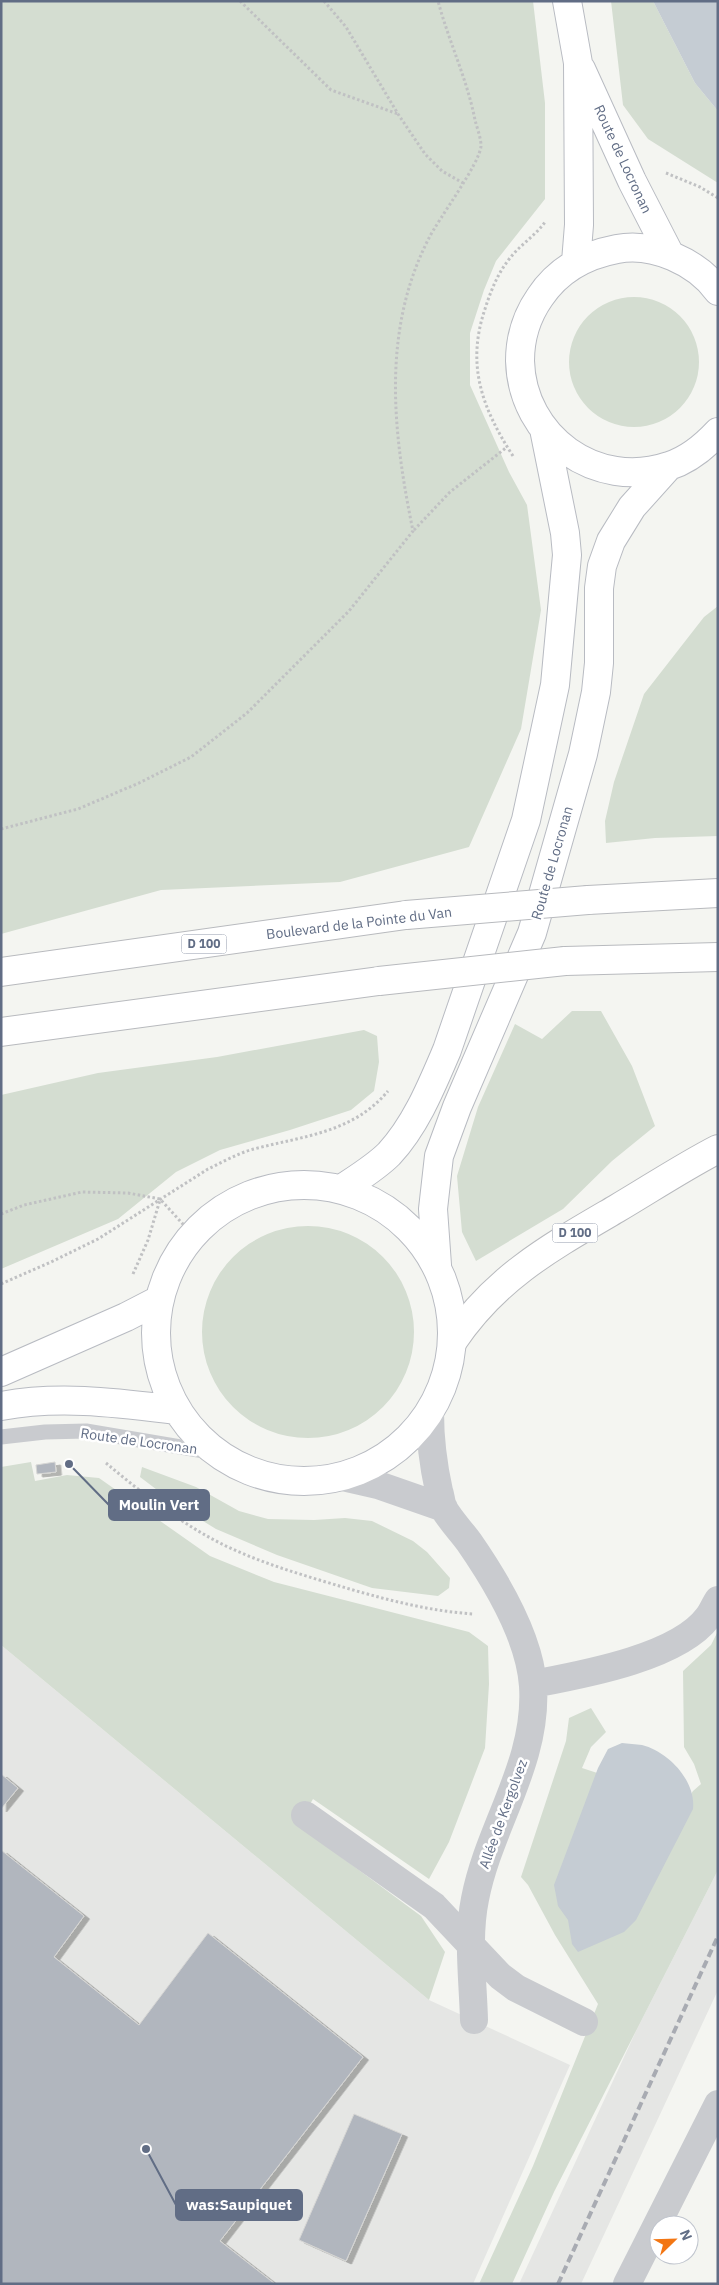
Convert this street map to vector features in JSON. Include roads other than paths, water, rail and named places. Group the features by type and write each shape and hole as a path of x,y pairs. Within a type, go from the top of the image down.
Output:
{"main road":[{"name":"Route de Locronan","path":"567,1 578,63 579,225 576,262"},
{"name":"Route de Locronan","path":"578,63 632,181 670,255"},
{"path":"716,285 693,267 670,255 646,249 622,248 599,252 576,262 549,283 530,312 520,344 521,378 531,411 549,437 576,458 606,470 637,473 668,467 688,458 705,446 718,432"},
{"path":"343,1188 389,1154 407,1130 424,1100 447,1050 526,820 555,685 567,555 566,533 544,429"},
{"name":"Route de Locronan","path":"437,1265 433,1209 439,1156 457,1107 532,932 583,754 599,663 599,588 602,566 611,541 632,507 668,467"},
{"name":"Boulevard de la Pointe du Van","path":"1,972 406,915 588,900 718,893"},
{"path":"1,1032 379,981 565,961 718,957"},
{"name":"D 100","path":"453,1341 470,1316 489,1295 539,1256 718,1149"},
{"path":"302,1183 343,1188 381,1205 413,1231 437,1265 450,1302 453,1341 449,1366 442,1390 430,1412 407,1441 377,1463 343,1477 310,1482 277,1479 245,1470 216,1453 195,1433 177,1410 162,1375 155,1337 159,1300 170,1268 177,1254 192,1234 224,1207 261,1190 302,1183"},
{"path":"1,1372 126,1317 159,1300"},
{"path":"1,1406 47,1400 84,1400 177,1410"}],"street":[{"name":"Allée de Kergolvez","path":"430,1412 430,1448 444,1508 484,1565 508,1609 519,1632 533,1684 533,1706 525,1754 482,1872 474,1901 472,1944 474,2020"},
{"path":"343,1477 378,1485 444,1508"},
{"path":"533,1684 601,1670 651,1654 688,1635 708,1618 718,1600"},
{"path":"305,1815 434,1906 472,1944 486,1964 516,1988 584,2022"},
{"path":"627,2284 718,2104"}],"lane":[{"name":"Route de Locronan","path":"1,1437 45,1432 86,1431 216,1453"}],"railway":[{"path":"558,2284 718,1936"}],"place":[{"name":"Moulin Vert","path":"69,1464"},
{"name":"was:Saupiquet","path":"146,2149"}]}
